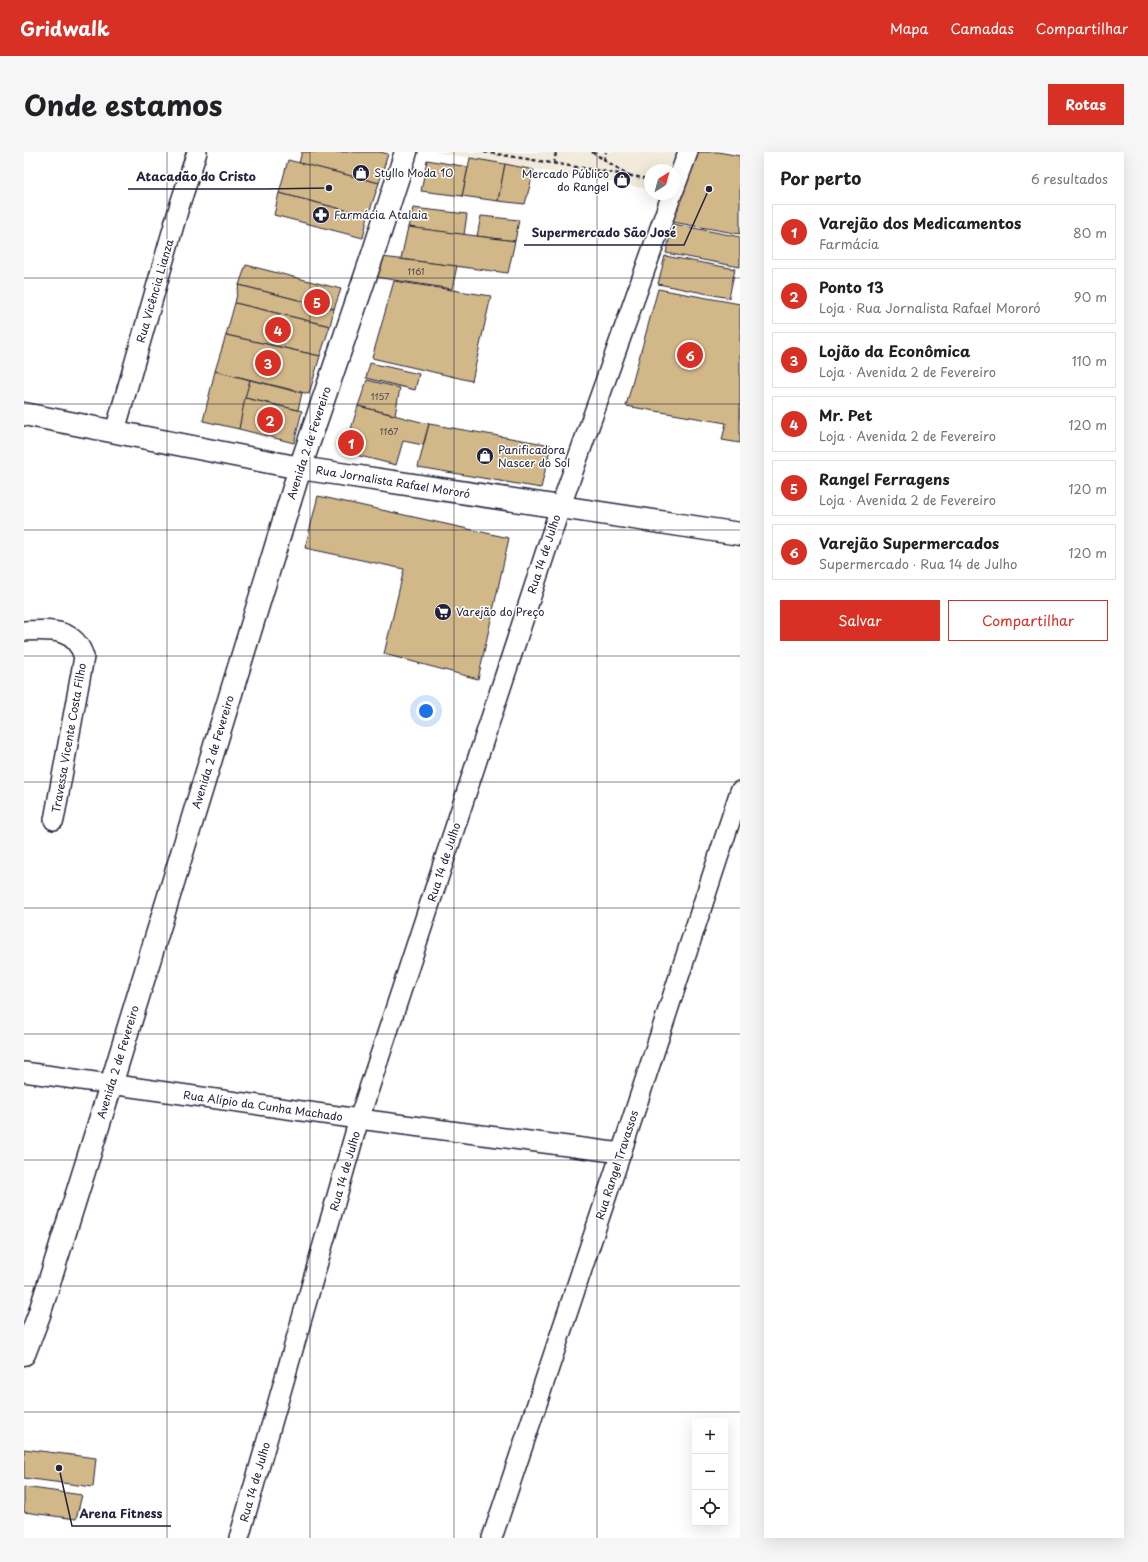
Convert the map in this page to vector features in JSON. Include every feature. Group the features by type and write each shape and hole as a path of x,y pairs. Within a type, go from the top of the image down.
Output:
{"main road":[{"name":"Avenida 2 de Fevereiro","path":"24,1354 39,1315 111,1085 300,468 406,152"},
{"name":"Rua Jornalista Rafael Mororó","path":"24,414 300,468 740,534"}],"street":[{"name":"Rua Vicência Lianza","path":"115,431 180,204 197,152"},
{"path":"680,174 688,152"},
{"name":"Rua 14 de Julho","path":"239,1538 360,1119 560,508 670,200"},
{"name":"Travessa Vicente Costa Filho","path":"24,631 50,630 63,632 75,641 82,649 84,657 54,820"},
{"name":"Rua Rangel Travassos","path":"492,1538 740,791"},
{"name":"Rua Alípio da Cunha Machado","path":"24,1072 360,1119 621,1153"}],"path":[{"path":"484,152 644,178"},
{"path":"554,164 556,152"},
{"path":"592,152 633,177"},
{"path":"604,160 606,152"}],"shaded area":[{"name":"Mercado Público do Rangel","path":"434,152 689,152 679,164 644,164 644,188"}],"building":[{"name":"Styllo Moda 10","path":"302,152 380,152 388,154 379,183 299,163"},
{"path":"689,152 718,152 740,156 740,234 667,221 674,200 680,200 680,180"},
{"path":"470,158 505,164 498,201 462,196"},
{"path":"288,160 379,183 368,216 279,193"},
{"path":"427,160 468,167 462,196 421,191"},
{"path":"505,164 534,170 525,204 498,201"},
{"name":"Farmácia Atalaia","path":"279,193 368,216 363,238 274,215"},
{"path":"413,208 467,214 464,235 408,227"},
{"path":"481,216 519,220 515,241 477,236"},
{"path":"673,224 740,237 740,267 666,253"},
{"path":"408,227 515,241 508,273 401,259"},
{"path":"665,256 735,269 729,298 658,284"},
{"path":"382,257 457,266 452,289 375,277"},
{"path":"246,265 341,289 334,309 239,285"},
{"path":"394,281 491,296 472,381 372,358"},
{"path":"239,285 334,309 330,326 235,303"},
{"path":"658,289 740,304 740,443 722,440 726,423 626,406"},
{"path":"235,303 330,326 320,356 226,335"},
{"path":"226,335 320,356 309,394 215,371"},
{"path":"370,363 419,374 415,390 366,378"},
{"path":"215,371 250,380 239,429 203,421"},
{"path":"250,380 302,393 298,410 245,398"},
{"path":"367,380 400,388 395,415 358,406"},
{"path":"245,398 302,411 294,443 239,429"},
{"path":"358,406 429,424 423,445 403,441 396,465 344,452"},
{"name":"Panificadora Nascer do Sol","path":"429,424 551,445 541,488 418,467"},
{"name":"Varejão do Preço","path":"318,496 509,538 478,679 384,654 404,569 305,548"},
{"path":"24,1449 96,1458 93,1487 24,1478"},
{"path":"24,1487 82,1495 76,1519 24,1512"}],"place":[{"name":"Styllo Moda 10","path":"361,173"},
{"name":"Mercado Público do Rangel","path":"622,180"},
{"name":"Atacadão do Cristo","path":"329,188"},
{"name":"Supermercado São José","path":"709,189"},
{"name":"Farmácia Atalaia","path":"321,215"},
{"name":"Rangel Ferragens","path":"317,302"},
{"name":"Mr. Pet","path":"278,330"},
{"name":"Varejão Supermercados","path":"690,355"},
{"name":"Lojão da Econômica","path":"268,363"},
{"name":"Ponto 13","path":"270,420"},
{"name":"Varejão dos Medicamentos","path":"351,443"},
{"name":"Panificadora Nascer do Sol","path":"485,456"},
{"name":"Varejão do Preço","path":"443,612"},
{"name":"Arena Fitness","path":"59,1468"}]}
